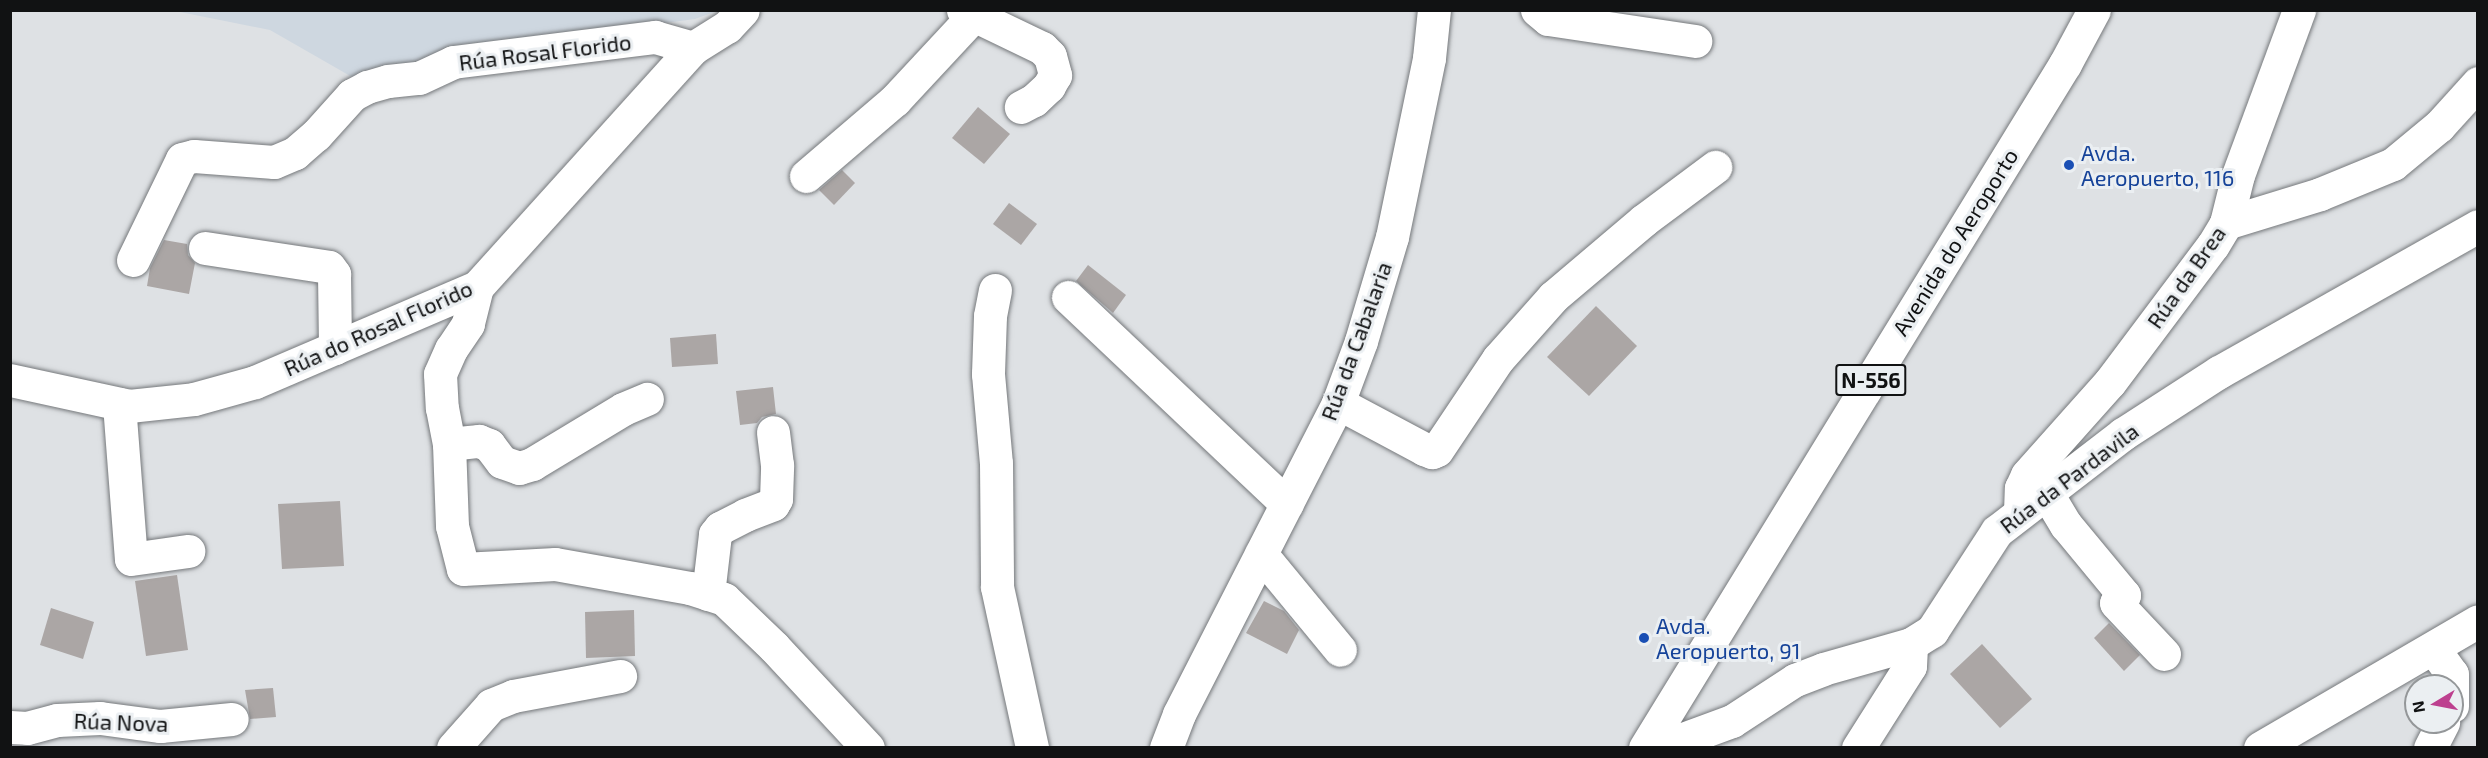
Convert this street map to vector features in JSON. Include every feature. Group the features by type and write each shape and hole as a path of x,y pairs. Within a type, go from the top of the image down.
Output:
{"street":[{"name":"Rúa do Rosal Florido","path":"10,380 129,406 194,399 255,382 477,287 693,48 727,27 743,10"},
{"name":"Rúa da Cabalaria","path":"1166,747 1179,714 1338,403 1361,341 1392,237 1429,58 1434,10"},
{"path":"1537,10 1548,19 1695,41"},
{"name":"Avenida do Aeroporto","path":"1645,747 2065,64 2094,10"},
{"name":"Rúa da Brea","path":"2020,512 2021,488 2027,475 2110,382 2213,245 2226,223 2238,175 2299,10"},
{"path":"806,176 896,100 968,13 1042,48 1050,56 1054,75 1049,86 1034,100 1022,107"},
{"name":"Rúa Rosal Florido","path":"133,260 182,159 194,156 274,162 295,153 316,135 352,95 367,87 419,78 453,62 655,37 693,48"},
{"path":"2226,223 2320,194 2392,164 2439,126 2478,83"},
{"path":"1338,403 1432,452 1437,450 1498,359 1553,297 1644,220 1715,167"},
{"name":"Rúa da Pardavila","path":"1651,747 1683,739 1732,721 1804,676 1911,644 1932,631 1997,531 2123,434 2219,372 2478,226"},
{"path":"205,248 329,267 334,274 335,348"},
{"path":"477,287 468,324 451,349 440,374 442,408 449,444 452,526 463,569 555,564 690,588 724,599 753,626 868,747"},
{"path":"995,290 990,316 988,374 996,463 997,587 1032,747"},
{"path":"1068,297 1287,504"},
{"path":"449,444 478,441 489,445 502,462 519,468 532,464 623,409 647,399"},
{"path":"119,404 131,559 188,551"},
{"path":"708,594 715,534 720,528 773,504 776,499 777,465 773,432"},
{"path":"2046,492 2066,525 2124,595 2116,603 2164,654"},
{"path":"1261,554 1340,650"},
{"path":"2264,747 2478,621"},
{"path":"1858,747 1910,666 1911,644"},
{"path":"2433,648 2452,674"},
{"path":"453,747 491,705 513,696 620,676"},
{"name":"Rúa Nova","path":"10,727 27,728 57,720 100,718 160,726 232,719"}],"shaded area":[{"path":"175,11 717,11 695,19 444,53 429,68 352,77 270,30"}],"building":[{"path":"978,107 1010,134 984,164 952,138"},
{"path":"842,170 855,183 834,205 819,190"},
{"path":"1009,203 1037,224 1021,245 993,224"},
{"path":"164,240 187,244 188,255 195,263 189,294 147,286 150,268"},
{"path":"1088,265 1126,295 1113,313 1076,281"},
{"path":"1596,306 1637,346 1589,396 1547,357"},
{"path":"716,334 718,364 672,367 670,338"},
{"path":"773,387 776,414 762,417 757,423 740,425 736,391"},
{"path":"340,501 344,566 282,569 278,504"},
{"path":"177,575 188,650 146,656 135,581"},
{"path":"1264,601 1284,611 1299,630 1287,654 1246,633"},
{"path":"51,608 94,622 83,659 40,645"},
{"path":"634,610 635,656 586,658 585,612"},
{"path":"2109,623 2140,655 2124,671 2094,638"},
{"path":"1982,644 2032,699 2000,728 1950,674"},
{"path":"273,688 276,717 250,719 245,690"}],"place":[{"name":"Avda. Aeropuerto, 116","path":"2069,165"},
{"name":"Avda. Aeropuerto, 91","path":"1644,638"}]}
